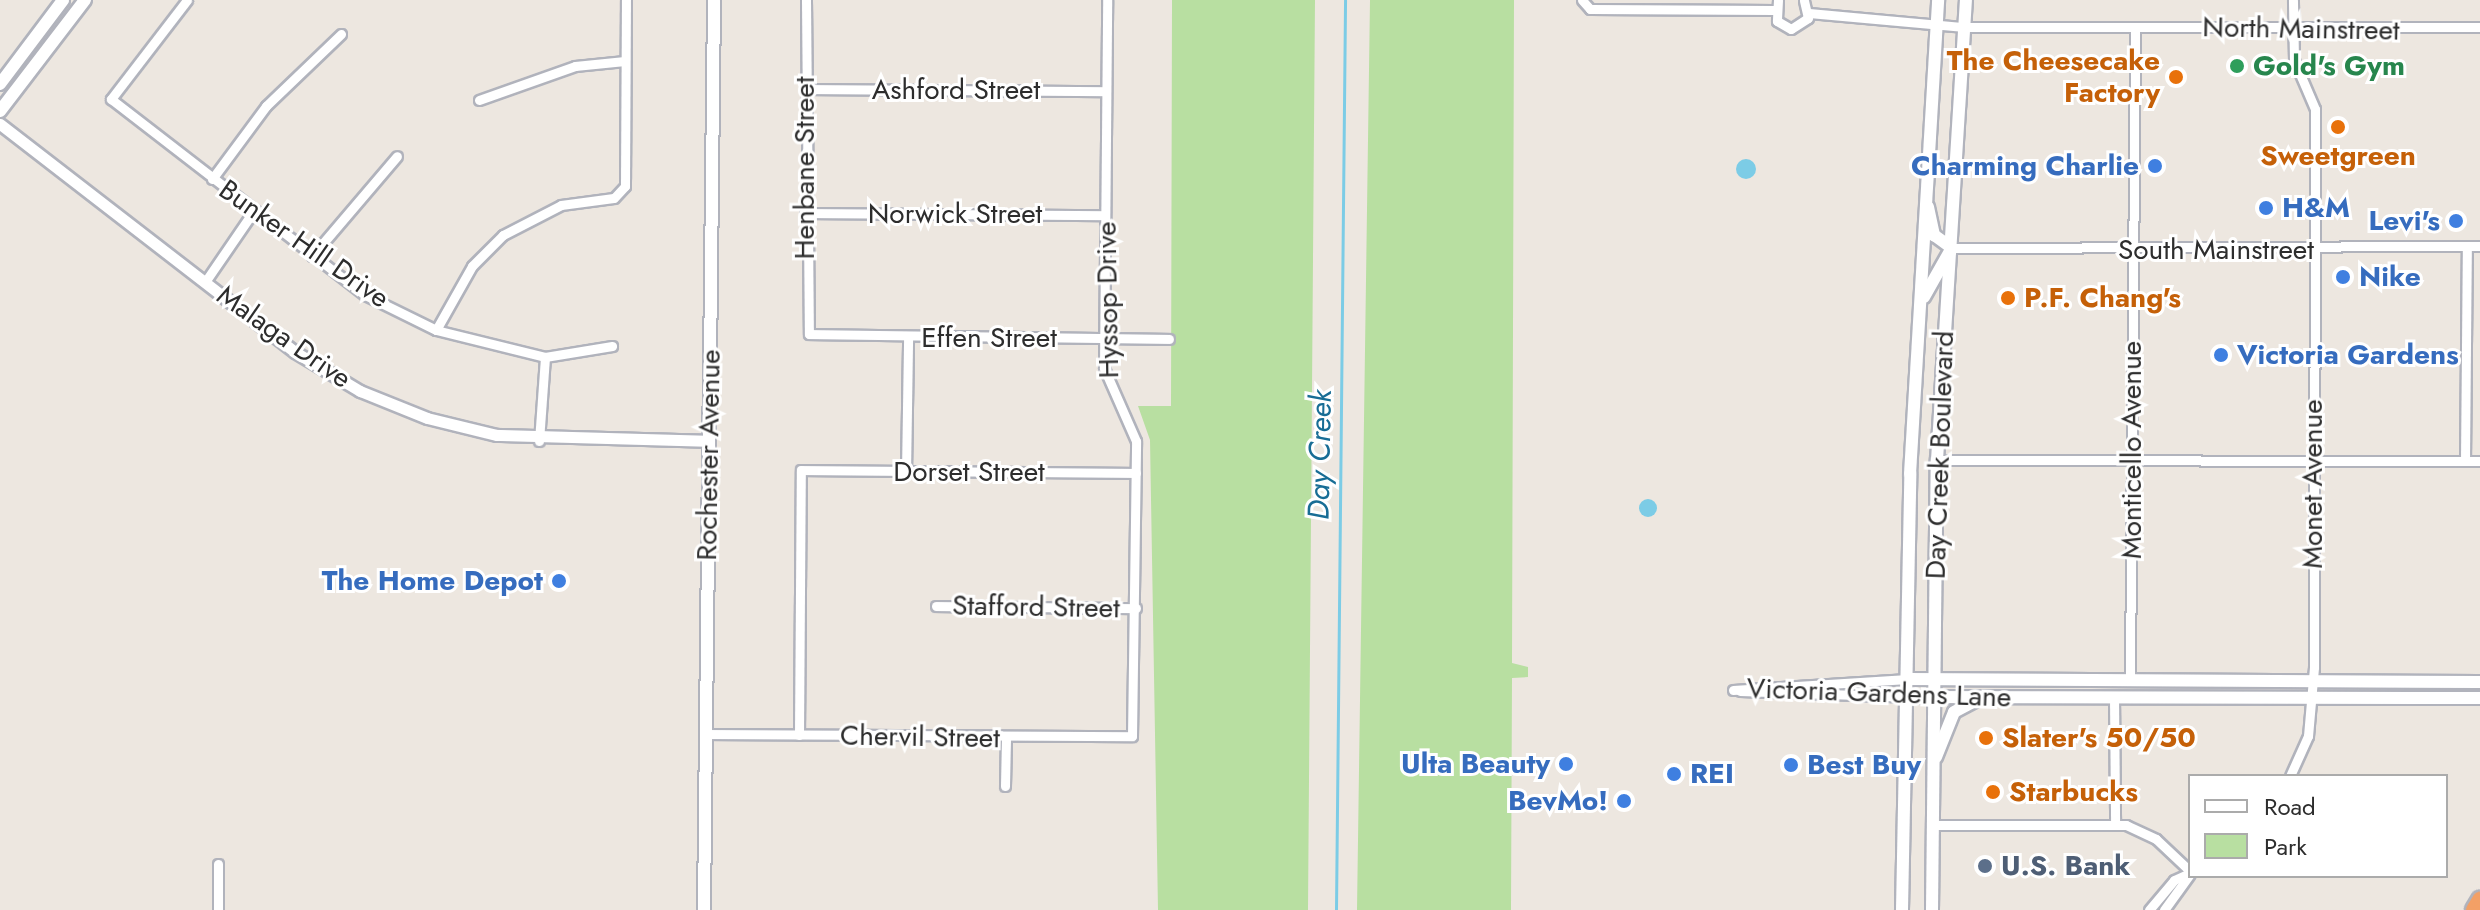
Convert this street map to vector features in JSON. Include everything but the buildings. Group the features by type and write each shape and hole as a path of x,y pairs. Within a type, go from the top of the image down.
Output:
{"highway":[{"path":"2474,910 2480,900"}],"main road":[{"path":"0,84 63,0"},
{"path":"0,111 85,0"},
{"name":"Rochester Avenue","path":"704,910 714,0"},
{"name":"Day Creek Boulevard","path":"1902,910 1918,313 1938,0"},
{"name":"Day Creek Boulevard","path":"1932,910 1937,460 1966,0"},
{"path":"1918,313 1952,248 1934,235 1924,192"},
{"name":"Victoria Gardens Lane","path":"1908,679 2480,682"},
{"name":"Victoria Gardens Lane","path":"1908,697 2480,698"},
{"path":"1934,763 1954,712 1981,697"}],"street":[{"name":"Bunker Hill Drive","path":"187,0 111,99 253,212 365,295 436,330 545,357 612,346"},
{"path":"436,330 472,266 503,235 561,205 620,193 626,0"},
{"name":"Henbane Street","path":"806,0 805,213 809,334"},
{"name":"Hyssop Drive","path":"1107,0 1105,378 1134,430 1136,608 1132,736"},
{"path":"1804,0 1809,13"},
{"name":"Monet Avenue","path":"2291,774 2308,736 2313,697 2315,251 2315,109 2296,67 2293,0"},
{"path":"1584,3 1776,5"},
{"name":"North Mainstreet","path":"1776,5 1791,29 1809,13 1964,27 2480,30"},
{"name":"Monticello Avenue","path":"2130,680 2135,28"},
{"path":"212,179 266,106 341,34"},
{"path":"479,100 575,66 625,61"},
{"name":"Ashford Street","path":"806,89 1106,91"},
{"name":"Malaga Drive","path":"0,124 205,282 360,391 427,418 539,441 709,441"},
{"path":"312,256 397,156"},
{"path":"205,282 253,212"},
{"name":"Norwick Street","path":"805,213 1105,215"},
{"path":"2465,461 2467,246"},
{"name":"South Mainstreet","path":"1952,248 2315,251 2480,246"},
{"name":"Effen Street","path":"809,334 908,338 1169,339"},
{"path":"906,472 908,338"},
{"path":"539,441 545,357"},
{"path":"1937,460 2480,461"},
{"name":"Dorset Street","path":"799,735 801,470 1136,473"},
{"name":"Stafford Street","path":"936,606 1136,608"},
{"name":"Victoria Gardens Lane","path":"1908,679 1733,690 1908,697"},
{"path":"2114,697 2115,824"},
{"name":"Chervil Street","path":"707,734 1006,738 1132,736"},
{"path":"1005,786 1006,738"},
{"path":"1933,825 2115,824 2142,829 2188,871"},
{"path":"218,864 218,910"},
{"path":"2149,910 2174,880 2188,874"},
{"path":"2164,910 2188,876"}],"green space":[{"path":"1172,0 1315,0 1308,910 1158,910 1150,440 1138,406 1171,406"},
{"path":"1370,0 1514,0 1512,663 1528,667 1528,677 1512,678 1511,910 1357,910"}],"water":[{"path":"1746,159 1753,162 1756,169 1753,176 1746,179 1739,176 1736,169 1739,162"},
{"path":"1648,499 1657,508 1648,517 1639,508"}],"waterway":[{"name":"Day Creek","path":"1336,910 1345,0"}],"place":[{"name":"Gold's Gym","path":"2237,66"},
{"name":"The Cheesecake Factory","path":"2176,77"},
{"name":"Sweetgreen","path":"2338,127"},
{"name":"Charming Charlie","path":"2155,166"},
{"name":"H&M","path":"2266,208"},
{"name":"Levi's","path":"2456,221"},
{"name":"Nike","path":"2343,277"},
{"name":"P.F. Chang's","path":"2008,298"},
{"name":"Victoria Gardens","path":"2221,355"},
{"name":"The Home Depot","path":"559,581"},
{"name":"Slater's 50/50","path":"1986,738"},
{"name":"Ulta Beauty","path":"1566,764"},
{"name":"Best Buy","path":"1791,765"},
{"name":"REI","path":"1674,774"},
{"name":"Starbucks","path":"1993,792"},
{"name":"BevMo!","path":"1624,801"},
{"name":"U.S. Bank","path":"1985,866"}]}
